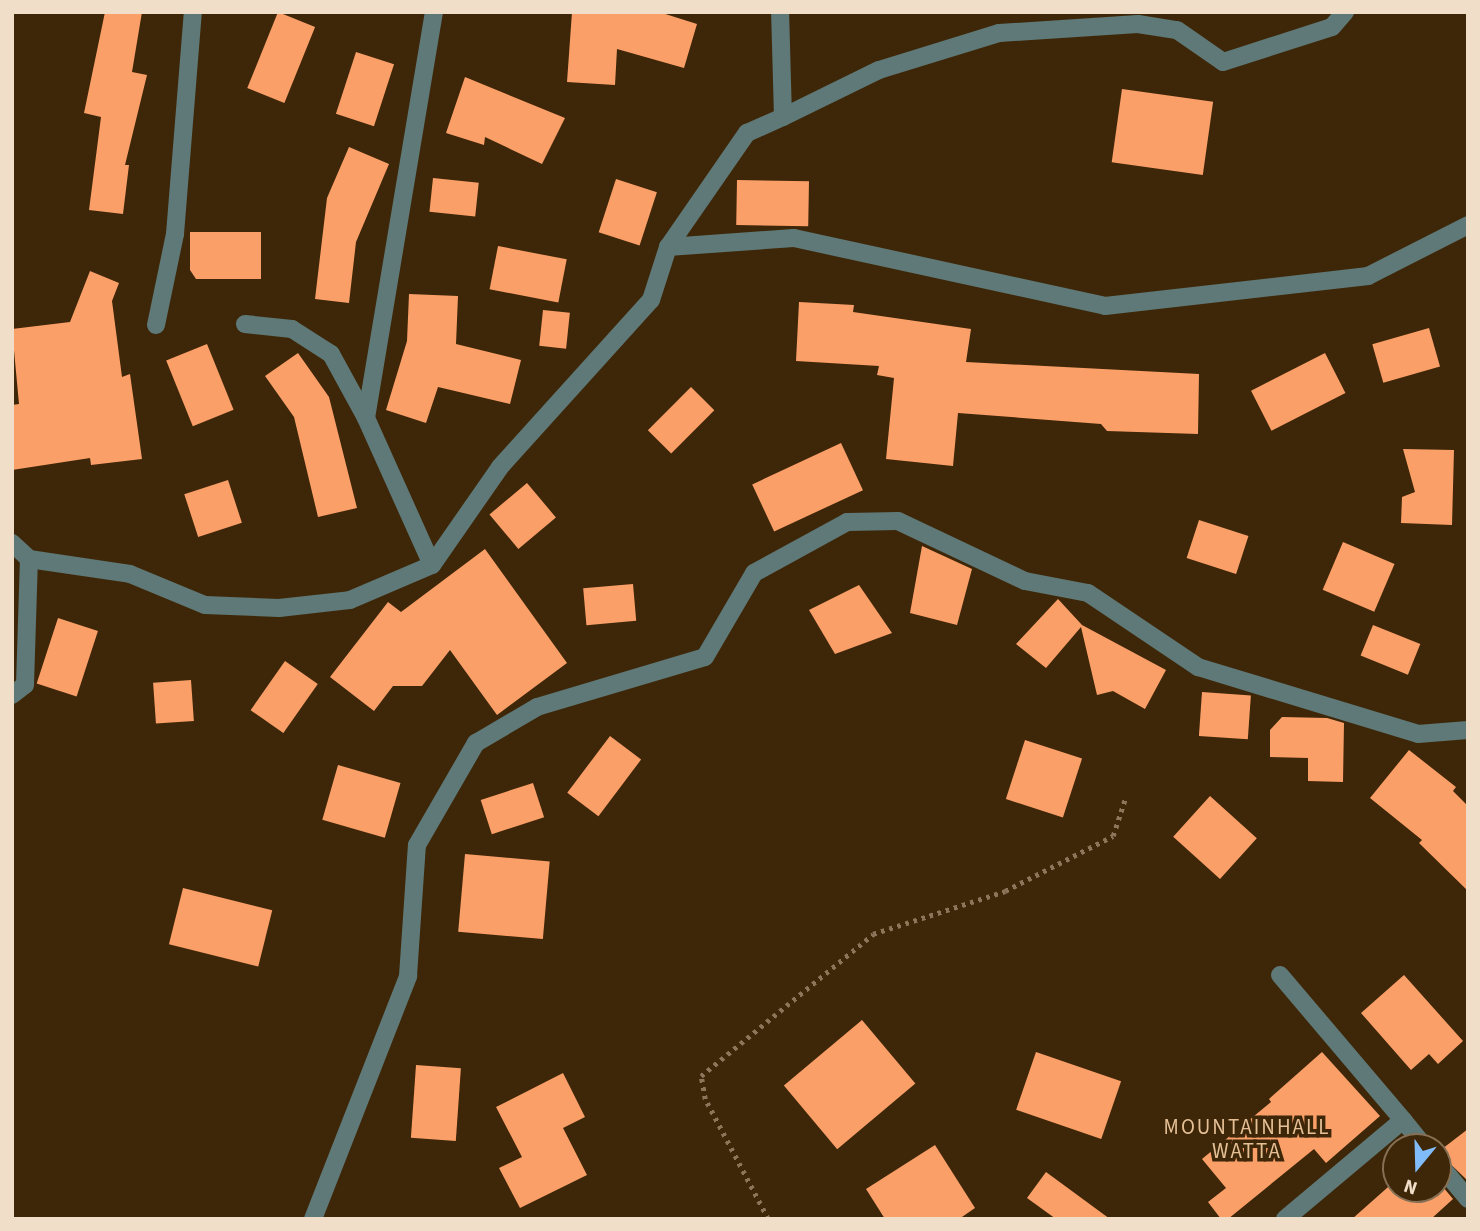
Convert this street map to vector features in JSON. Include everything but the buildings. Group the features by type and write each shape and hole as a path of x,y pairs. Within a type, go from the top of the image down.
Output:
{"street":[{"path":"156,325 175,234 193,12"},
{"path":"366,418 433,12"},
{"path":"780,12 783,117"},
{"path":"12,543 29,559 130,574 205,605 279,608 350,600 432,565 500,467 651,300 668,247 747,133 879,70 999,33 1138,24 1177,30 1223,62 1332,27 1345,12"},
{"path":"668,247 794,238 1105,306 1368,276 1468,225"},
{"path":"245,324 292,329 331,354 366,418 432,565"},
{"path":"313,1219 408,976 417,845 476,743 537,707 705,657 754,573 847,522 898,521 1025,582 1088,593 1198,667 1418,734 1468,730"},
{"path":"12,695 25,685 29,559"},
{"path":"1280,975 1414,1133"},
{"path":"1285,1219 1403,1120"},
{"path":"1452,1180 1468,1199"}],"path":[{"path":"768,1219 705,1099 701,1076 873,934 1004,891 1113,836 1125,799"}],"district":[{"name":"MOUNTAINHALL WATTA","path":"1247,1139"}]}
